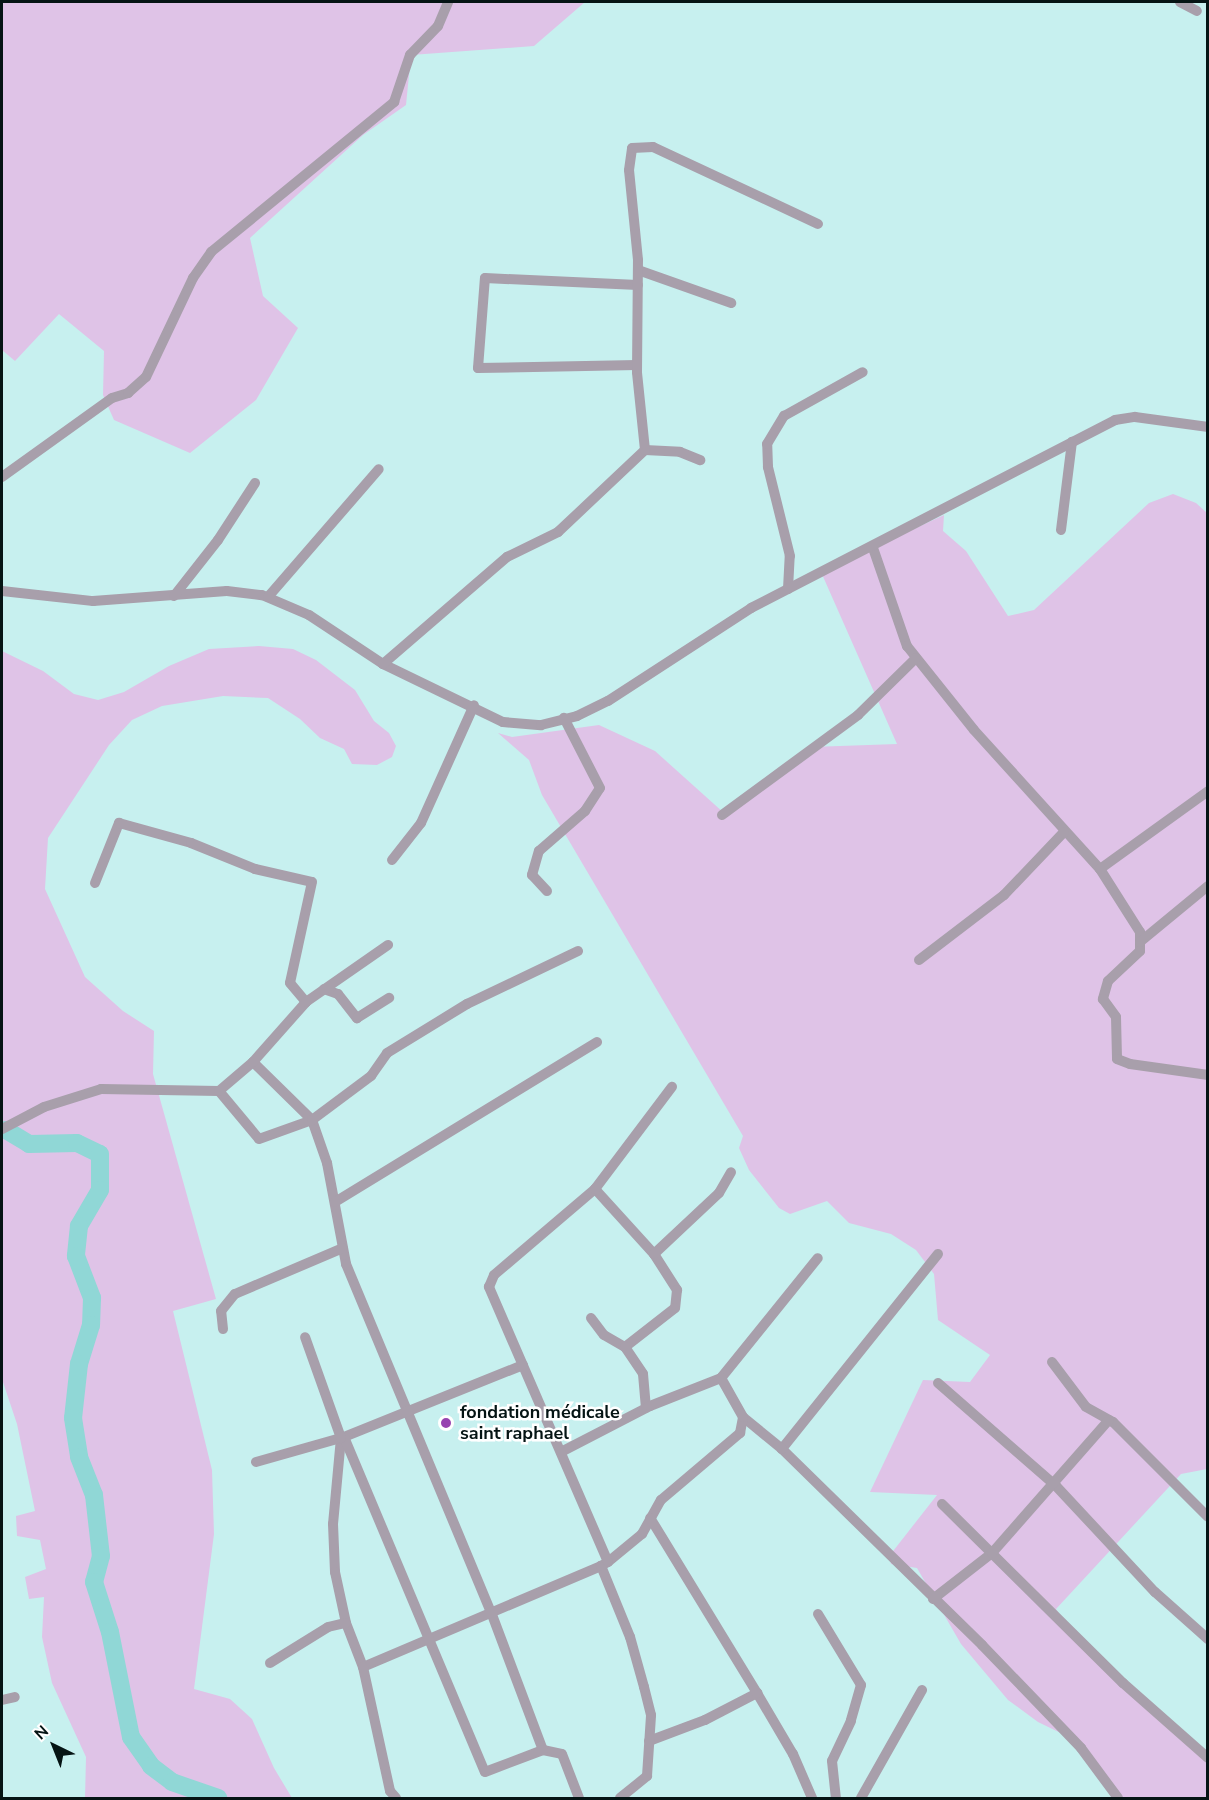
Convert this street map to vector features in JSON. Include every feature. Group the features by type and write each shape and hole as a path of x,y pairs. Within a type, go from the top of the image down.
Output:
{"street":[{"path":"2,477 112,398 128,393 146,377 193,278 211,252 394,102 411,55 438,26 448,2"},
{"path":"1180,2 1197,11"},
{"path":"645,450 637,365 638,270 629,170 632,148 653,147 818,225"},
{"path":"638,270 731,303"},
{"path":"637,365 478,368 485,278 638,285"},
{"path":"788,589 790,556 768,467 767,444 784,416 863,372"},
{"path":"2,591 93,601 227,591 268,597 309,615 383,664 474,705 503,722 530,726 564,718 608,701 751,608 873,548 1115,420 1135,417 1208,427"},
{"path":"1061,530 1072,442"},
{"path":"383,664 507,556 558,532 645,450 680,452 700,460"},
{"path":"268,597 379,469"},
{"path":"174,596 218,540 255,483"},
{"path":"873,548 907,646 1064,832 1100,869 1140,932 1140,951 1108,981 1103,999 1116,1017 1117,1059 1130,1064 1208,1075"},
{"path":"722,815 858,715 916,658"},
{"path":"392,860 421,823 474,705"},
{"path":"547,891 532,875 539,851 585,811 600,788 564,718"},
{"path":"1100,869 1208,791"},
{"path":"95,884 119,824 191,843 255,869 312,882 290,983 306,1002"},
{"path":"919,960 1004,895 1064,832"},
{"path":"1140,942 1208,886"},
{"path":"2,1129 44,1107 101,1089 219,1091 253,1062 306,1002 388,945"},
{"path":"219,1091 259,1139 312,1120 371,1076 387,1053 467,1004 578,951"},
{"path":"324,989 338,994 357,1018 389,998"},
{"path":"335,1202 597,1042"},
{"path":"253,1062 312,1120 335,1202 343,1248 408,1413 491,1612 543,1750"},
{"path":"620,1798 647,1776 651,1715 630,1637 604,1564 561,1452 489,1287 490,1280 595,1189 672,1087"},
{"path":"654,1254 719,1193 731,1172"},
{"path":"595,1189 654,1254 677,1290 678,1300 675,1308 625,1347"},
{"path":"223,1329 221,1311 235,1294 343,1248"},
{"path":"782,1449 938,1254"},
{"path":"561,1452 646,1408 721,1378 818,1258"},
{"path":"591,1318 604,1335 625,1347 643,1374 646,1408"},
{"path":"305,1337 359,1479 430,1638 485,1773 543,1750 562,1754 579,1798"},
{"path":"1052,1362 1086,1407 1109,1420 1208,1517"},
{"path":"256,1462 342,1437 408,1413 523,1365"},
{"path":"721,1378 743,1417 782,1449 1082,1748 1118,1798"},
{"path":"938,1383 1051,1482 1155,1592 1208,1639"},
{"path":"363,1667 604,1564 642,1534 661,1500 740,1433 743,1417"},
{"path":"933,1599 992,1553 1051,1482 1109,1420"},
{"path":"342,1437 333,1524 337,1587 346,1623 363,1667 390,1791 396,1798"},
{"path":"942,1504 1123,1683 1208,1758"},
{"path":"650,1518 793,1754 812,1798"},
{"path":"818,1614 861,1685 851,1721 832,1761 836,1798"},
{"path":"270,1663 328,1627 346,1623"},
{"path":"861,1798 922,1690"},
{"path":"649,1741 705,1720 757,1693"},
{"path":"2,1700 15,1697"}],"shaded area":[{"path":"2,2 585,2 534,46 411,55 406,105 363,135 250,238 263,296 298,328 256,400 190,453 114,420 103,395 104,351 59,314 15,361 2,350"},
{"path":"1173,494 1196,503 1207,513 1207,1469 1181,1474 1056,1609 1077,1639 1207,1757 1207,1798 1115,1798 1071,1738 1038,1722 1008,1700 961,1644 917,1568 891,1564 890,1555 937,1495 870,1492 923,1380 970,1382 990,1355 938,1320 934,1274 916,1250 891,1234 849,1223 827,1201 790,1214 779,1208 749,1170 739,1148 743,1136 542,795 529,760 498,733 512,737 599,725 655,751 724,813 811,747 897,744 821,572 944,515 943,531 966,551 1008,616 1034,610 1149,503"},
{"path":"259,646 293,649 316,660 355,690 374,721 389,733 396,746 392,757 377,765 352,764 344,749 320,738 300,719 268,698 223,696 162,706 132,720 109,745 48,838 45,889 85,977 123,1011 154,1031 153,1074 216,1299 173,1311 212,1470 214,1534 194,1689 230,1699 252,1719 274,1768 292,1798 85,1798 86,1757 52,1683 42,1637 44,1597 29,1599 25,1577 46,1569 40,1540 17,1536 16,1516 35,1511 17,1424 2,1379 2,651 43,671 74,694 98,700 124,692 169,666 209,649"}],"waterway":[{"path":"6,1130 29,1144 77,1143 100,1154 100,1190 79,1226 76,1256 92,1298 91,1325 79,1364 73,1418 79,1457 94,1495 101,1556 94,1582 110,1632 131,1737 151,1766 172,1782 218,1798"}],"place":[{"name":"fondation médicale saint raphael","path":"446,1423"}]}
